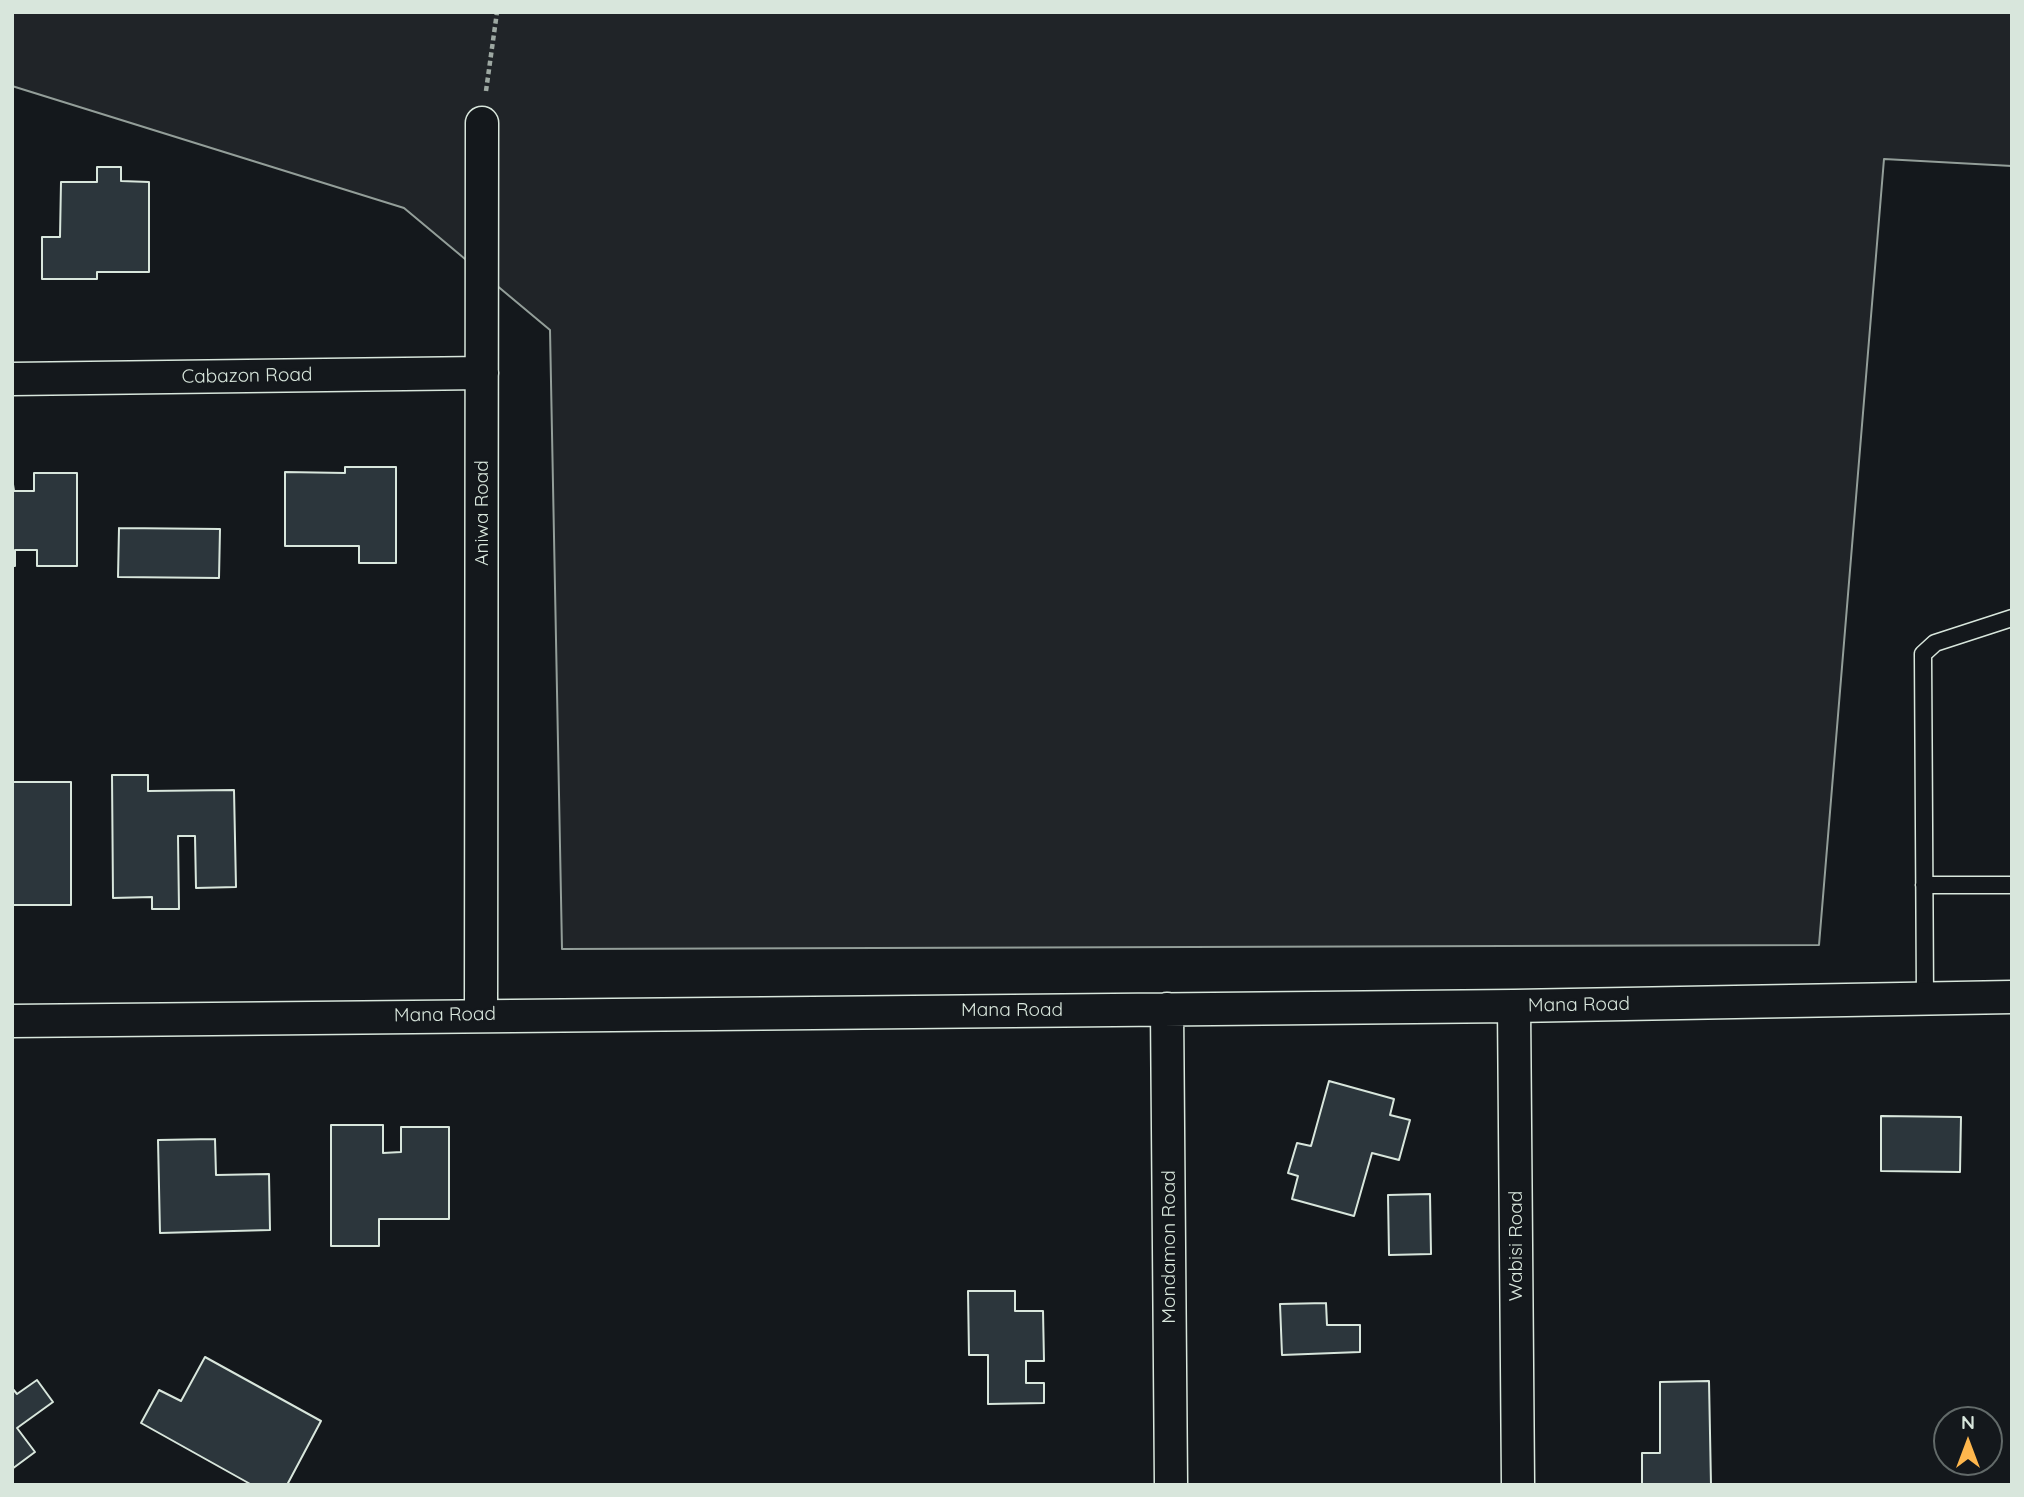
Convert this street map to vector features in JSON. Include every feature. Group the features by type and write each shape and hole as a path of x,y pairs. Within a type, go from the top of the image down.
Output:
{"street":[{"name":"Aniwa Road","path":"481,1015 482,124"},
{"name":"Cabazon Road","path":"12,379 482,373"},
{"name":"Mana Road","path":"12,1021 1514,1006 2012,997"},
{"name":"Wabisi Road","path":"1514,1006 1518,1485"},
{"name":"Mondamon Road","path":"1167,1009 1171,1485"}],"lane":[{"path":"1925,998 1923,653 1934,643 2012,618"},
{"path":"1924,886 2012,885"}],"path":[{"path":"482,124 497,12"}],"shaded area":[{"path":"12,12 2012,12 2012,166 1884,159 1819,945 562,949 550,330 404,208 12,86"}],"building":[{"path":"97,167 121,167 121,181 149,182 149,272 97,272 97,279 42,279 42,237 60,237 61,182 97,182"},
{"path":"345,467 396,467 396,563 359,563 359,546 285,546 285,472 345,473"},
{"path":"34,473 77,473 77,566 37,566 37,550 15,550 15,566 12,566 12,478 14,491 34,491"},
{"path":"119,528 220,529 219,578 118,577"},
{"path":"112,775 148,775 148,791 234,790 236,887 196,888 195,836 178,836 179,909 152,909 152,897 113,898"},
{"path":"12,782 71,782 71,905 12,905"},
{"path":"1329,1081 1394,1099 1390,1115 1410,1120 1399,1160 1372,1153 1354,1216 1292,1199 1298,1176 1288,1173 1297,1143 1311,1146"},
{"path":"1881,1116 1961,1117 1960,1172 1881,1171"},
{"path":"331,1125 383,1125 383,1153 401,1152 401,1127 449,1127 449,1219 379,1219 379,1246 331,1246"},
{"path":"215,1139 216,1175 269,1174 270,1230 160,1233 158,1140"},
{"path":"1430,1194 1431,1254 1389,1255 1388,1195"},
{"path":"968,1291 1015,1291 1015,1311 1043,1311 1044,1361 1026,1361 1026,1383 1044,1383 1044,1403 988,1404 988,1355 969,1355"},
{"path":"1326,1303 1327,1325 1360,1325 1360,1352 1282,1355 1280,1304"},
{"path":"205,1357 321,1421 287,1485 252,1485 141,1423 159,1390 181,1401"},
{"path":"37,1380 53,1402 17,1428 35,1452 12,1469 12,1388 17,1394"},
{"path":"1709,1381 1711,1485 1642,1485 1642,1453 1660,1453 1660,1382"}]}
